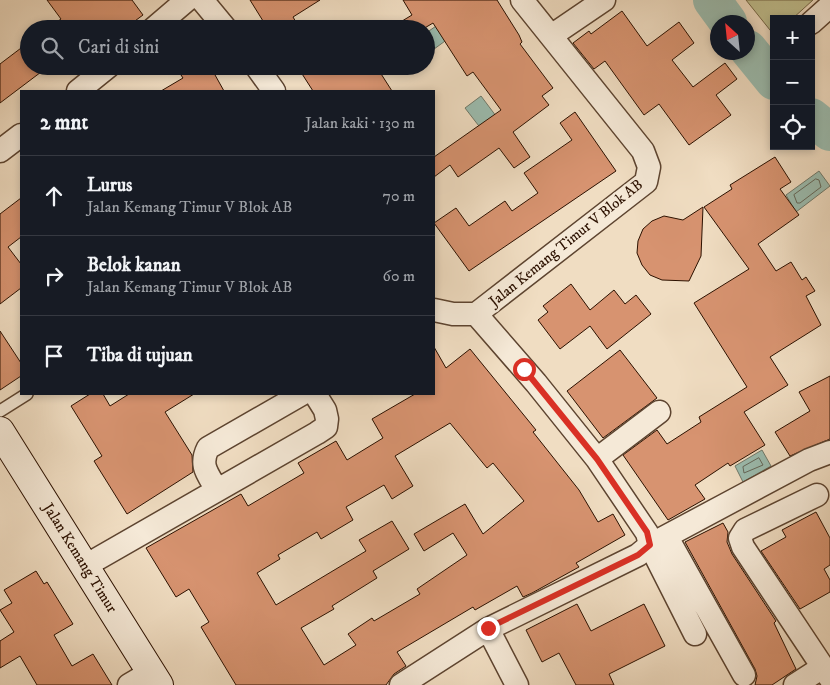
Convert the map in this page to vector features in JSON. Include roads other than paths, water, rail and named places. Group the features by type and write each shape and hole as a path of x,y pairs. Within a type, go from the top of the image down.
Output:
{"street":[{"path":"164,20 187,0"},
{"path":"202,0 219,20"},
{"name":"Jalan Kemang Timur V Blok AB","path":"435,310 453,314 476,314 646,182 649,167 643,151 522,0"},
{"path":"551,36 604,0"},
{"path":"815,19 830,6"},
{"path":"262,75 273,90"},
{"path":"0,151 20,136"},
{"name":"Jalan Kemang Timur V Blok AB","path":"476,314 536,382 597,459 647,532 658,541"},
{"path":"216,490 205,468 203,459 208,448 300,395"},
{"path":"85,566 326,427 325,410 316,395"},
{"path":"597,459 659,412"},
{"name":"Jalan Kemang Timur","path":"0,432 85,566 147,681"},
{"path":"401,685 488,628 638,555 658,541 809,460 830,452"},
{"path":"795,685 827,672 743,547 740,538 745,530 824,496 809,460"},
{"path":"658,541 695,634"},
{"path":"658,541 744,675"},
{"path":"488,628 517,685"}],"lane":[{"path":"0,411 25,395"}],"water":[{"path":"452,15 463,28 435,48 435,27"},
{"path":"481,96 508,132 492,143 465,108"},
{"path":"819,171 830,186 796,212 786,195"},
{"path":"762,450 771,466 743,482 735,466"}],"waterway":[{"path":"712,0 723,15"},
{"path":"755,58 770,76"},
{"path":"815,120 830,132"}]}
